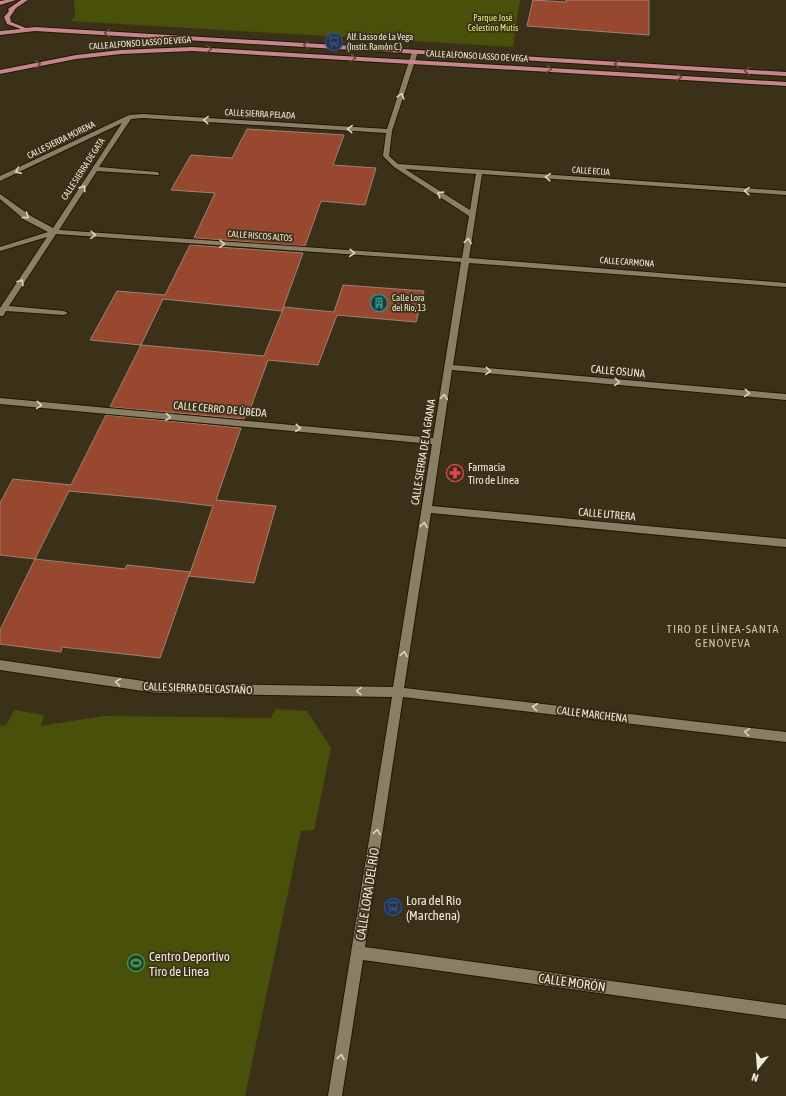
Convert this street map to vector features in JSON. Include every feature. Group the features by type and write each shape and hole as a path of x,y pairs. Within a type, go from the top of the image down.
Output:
{"main road":[{"path":"0,3 14,3 25,0"},
{"path":"0,17 14,3"},
{"path":"14,3 7,17 9,23 16,27 35,29"},
{"name":"CALLE ALFONSO LASSO DE VEGA","path":"0,33 35,29 786,74"},
{"name":"CALLE ALFONSO LASSO DE VEGA","path":"0,72 76,57 165,49 270,52 786,84"}],"street":[{"path":"415,52 389,131 386,156 396,166 472,215"},
{"name":"CALLE SIERRA PELADA","path":"129,118 143,116 389,131"},
{"name":"CALLE SIERRA DE GATA","path":"2,311 129,118"},
{"name":"CALLE SIERRA MORENA","path":"0,179 129,118"},
{"name":"CALLE ECIJA","path":"396,166 786,194"},
{"path":"96,169 157,174"},
{"name":"CALLE SIERRA DE LA GRANA","path":"398,692 479,173"},
{"path":"0,196 28,218 54,232"},
{"path":"0,249 54,232"},
{"name":"CALLE RISCOS ALTOS","path":"54,232 465,260"},
{"name":"CALLE CARMONA","path":"465,260 786,285"},
{"path":"2,311 64,314"},
{"name":"CALLE OSUNA","path":"449,367 786,397"},
{"name":"CALLE CERRO DE ÚBEDA","path":"0,401 437,441"},
{"name":"CALLE UTRERA","path":"427,508 786,543"},
{"name":"CALLE SIERRA DEL CASTAÑO","path":"0,665 157,688 398,692"},
{"name":"CALLE MARCHENA","path":"398,692 786,737"},
{"name":"CALLE LORA DEL RÍO","path":"335,1096 398,692"},
{"name":"CALLE MORÓN","path":"358,953 786,1012"}],"green space":[{"name":"Parque José Celestino Mutis","path":"74,0 520,0 513,47 71,21 75,16"},
{"name":"Centro Deportivo Tiro de Linea","path":"276,709 307,711 331,748 314,830 301,831 245,1096 0,1096 0,726 6,725 14,710 44,715 41,726 104,716 271,718"}],"building":[{"path":"533,0 566,2 566,0 649,0 649,35 527,26"},
{"path":"247,129 344,135 333,165 376,168 365,205 321,201 305,246 194,238 215,193 171,190 191,155 232,158"},
{"path":"190,245 303,253 282,311 163,299 141,345 90,340 117,291 165,295"},
{"path":"343,285 424,291 416,322 337,315 318,365 268,360 248,415 246,415 244,419 110,407 141,345 264,356 284,307 334,312"},
{"path":"106,415 241,428 216,500 276,506 254,583 189,576 213,506 154,499 69,491 35,559 0,555 0,503 13,479 71,485"},
{"path":"35,559 125,569 127,565 190,572 160,658 62,647 61,652 0,644 0,630"}],"place":[{"name":"Alf. Lasso de La Vega (Instit. Ramón C.)","path":"334,42"},
{"name":"Calle Lora del Río, 13","path":"379,303"},
{"name":"Farmacia Tiro de Línea","path":"455,473"},
{"name":"Lora del Rio (Marchena)","path":"393,907"},
{"name":"Centro Deportivo Tiro de Linea","path":"136,963"}],"district":[{"name":"TIRO DE LÍNEA-SANTA GENOVEVA","path":"723,636"}]}
